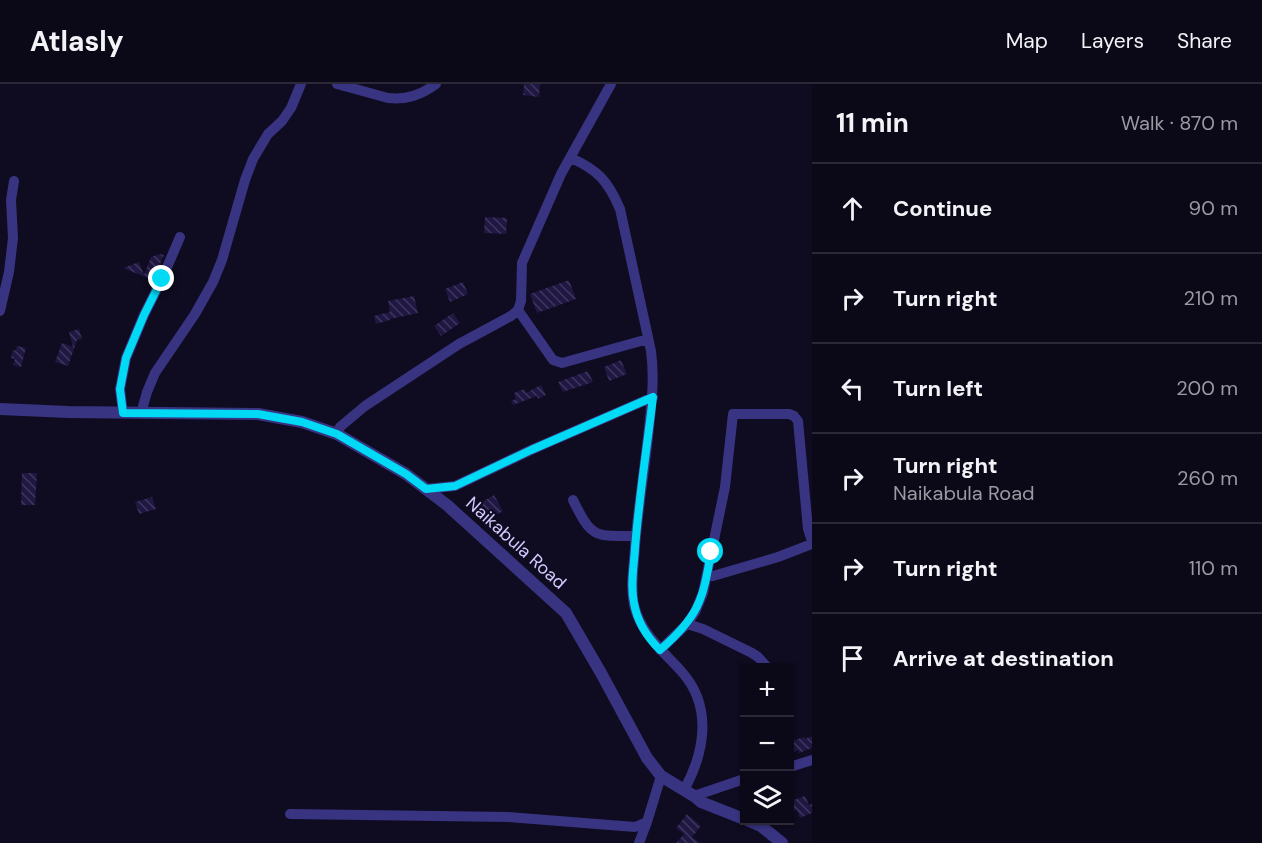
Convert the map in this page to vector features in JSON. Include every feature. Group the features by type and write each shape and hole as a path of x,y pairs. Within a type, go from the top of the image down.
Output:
{"street":[{"path":"141,413 155,373 202,303 213,282 253,159 268,134 282,121 291,108 301,84"},
{"path":"337,84 395,99 417,95 436,84"},
{"path":"337,434 340,427 366,406 459,344 518,310 521,301 522,263 561,174 611,84"},
{"path":"571,158 590,167 599,175 612,192 620,209 653,366 653,397 632,589 638,618 645,632 688,679 697,694 702,710 703,730 689,793 740,780"},
{"path":"0,311 9,272 13,238 11,200 14,181"},
{"path":"123,413 120,389 126,358 180,237"},
{"path":"518,310 553,360 562,363 648,339"},
{"path":"426,489 455,486 653,397"},
{"name":"Naikabula Road","path":"0,409 258,414 302,422 337,434 406,474 447,505 566,613 647,758 661,776 701,802 740,818"},
{"path":"660,650 687,624 703,593 726,487 733,414 789,414 796,418 799,424 808,529 812,542 778,557 707,576"},
{"path":"573,500 589,528 595,533 636,536"},
{"path":"687,624 703,629 752,653 763,663"},
{"path":"794,765 812,760"},
{"path":"639,843 661,776"},
{"path":"290,814 508,817 635,827 647,822"},
{"name":"Naikabula Road","path":"758,825 782,843"}],"building":[{"path":"524,84 540,84 539,97 523,95"},
{"path":"485,217 507,218 506,234 484,233"},
{"path":"164,255 153,280 123,268 139,262 144,275 151,257"},
{"path":"569,280 576,299 537,313 530,294"},
{"path":"463,282 468,294 450,302 445,289"},
{"path":"414,296 418,313 376,324 374,316 390,312 388,301"},
{"path":"453,313 460,323 441,336 434,326"},
{"path":"79,329 82,339 77,340 68,366 55,362 62,343 73,347 69,332"},
{"path":"17,346 26,348 21,367 13,365 15,359 11,358"},
{"path":"621,360 627,374 609,381 604,367"},
{"path":"588,371 593,382 563,392 558,382"},
{"path":"541,385 546,395 513,405 511,401 516,399 514,393 524,389 526,393"},
{"path":"22,473 37,473 35,505 21,505"},
{"path":"494,495 503,511 490,519 485,511 480,515 475,506"},
{"path":"152,497 156,509 139,514 135,502"},
{"path":"812,736 812,748 799,753 798,750 794,752 794,740 804,737 805,739"},
{"path":"805,796 809,805 812,804 812,813 800,818 797,810 794,811 794,800"},
{"path":"687,814 701,826 692,837 700,843 676,843 684,834 676,828"}],"route":[{"path":"162,279 126,358 120,389 123,413 258,414 302,422 337,434 406,474 426,489 455,486 653,397 632,589 635,610 641,625 660,650 687,624 695,612 703,593 711,552"}]}
